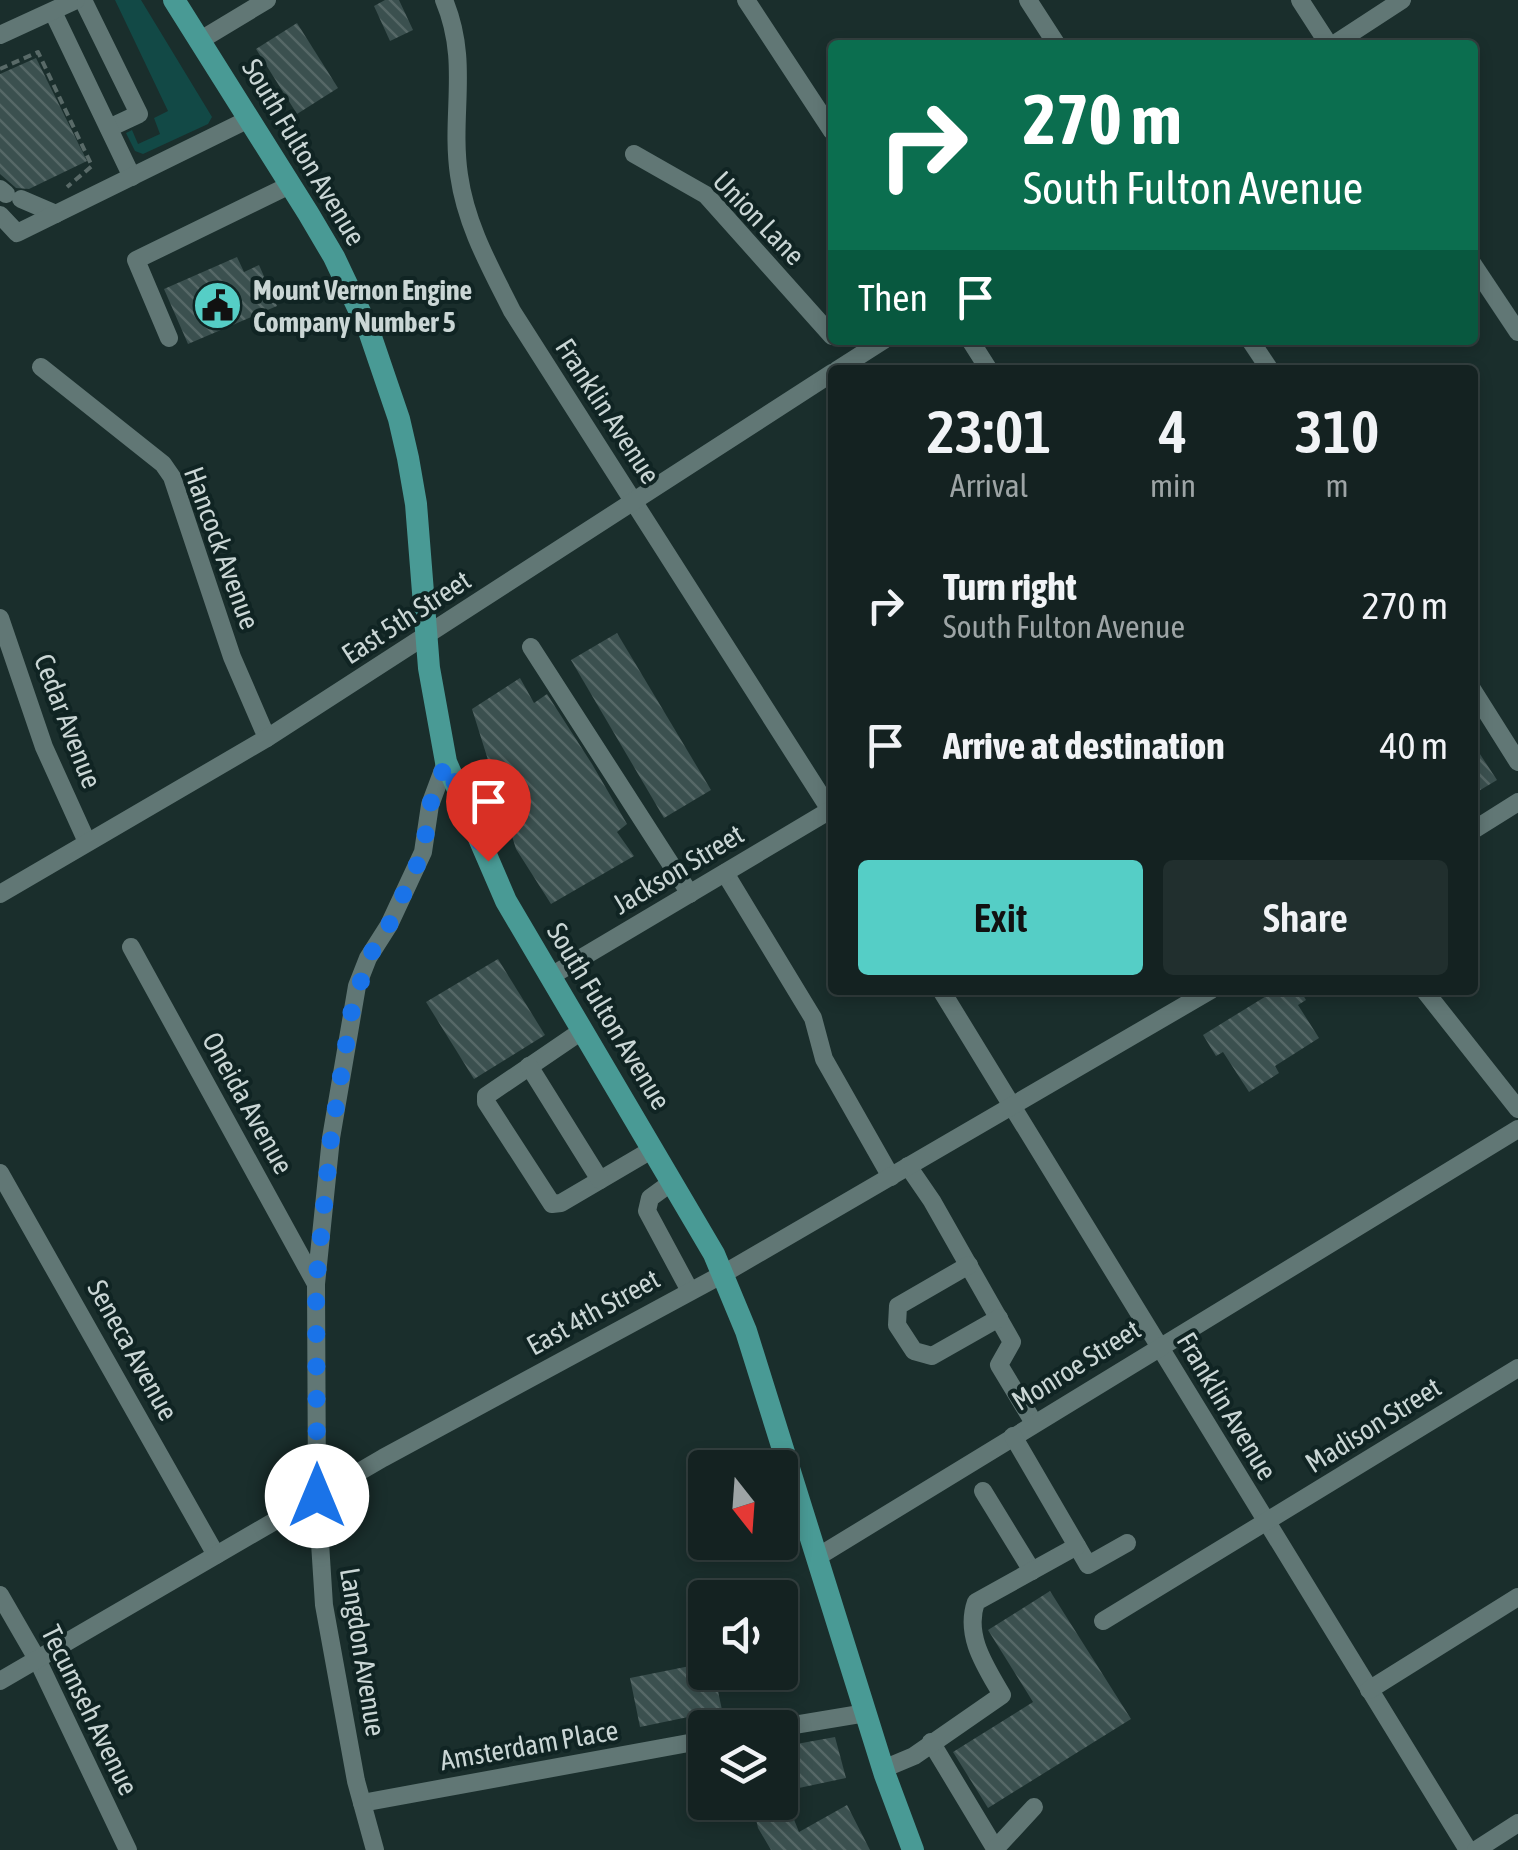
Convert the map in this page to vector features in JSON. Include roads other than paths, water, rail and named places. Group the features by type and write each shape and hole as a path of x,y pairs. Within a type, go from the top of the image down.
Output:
{"main road":[{"name":"South Fulton Avenue","path":"174,0 352,292 399,419 416,504 429,668 446,762 506,901 714,1254 746,1330 909,1848"}],"street":[{"path":"0,35 80,0 139,114 108,128"},
{"name":"Franklin Avenue","path":"444,0 460,64 459,175 474,235 512,311 828,805"},
{"path":"746,0 828,126"},
{"path":"1028,0 1054,40"},
{"path":"1300,0 1328,40"},
{"path":"1339,40 1402,0"},
{"path":"199,41 257,3"},
{"path":"53,12 132,177"},
{"path":"0,216 17,233 49,211 132,177 249,120"},
{"name":"Union Lane","path":"634,154 706,195 828,331"},
{"path":"170,338 136,260 290,185"},
{"path":"9,194 49,211"},
{"path":"1478,272 1518,332"},
{"name":"Union Lane","path":"840,345 858,364"},
{"name":"East 5th Street","path":"858,364 879,345"},
{"name":"Hancock Avenue","path":"41,367 163,464 172,477 232,657 266,738"},
{"name":"East 5th Street","path":"0,894 266,738 828,376"},
{"name":"Cedar Avenue","path":"0,618 44,747 88,842"},
{"path":"532,647 690,894"},
{"path":"1478,699 1518,762"},
{"name":"Langdon Avenue","path":"376,1850 362,1803 324,1605 317,1496 316,1284 331,1138 357,986 423,852 430,805 446,762"},
{"path":"1478,827 1518,802"},
{"name":"Jackson Street","path":"551,976 828,813"},
{"path":"725,873 813,1018 824,1059 891,1176"},
{"name":"Oneida Avenue","path":"131,947 316,1284"},
{"name":"Franklin Avenue","path":"944,995 1468,1850"},
{"name":"East 4th Street","path":"0,1681 317,1496 722,1274 1203,995"},
{"path":"1428,995 1518,1109"},
{"path":"583,1030 486,1096 486,1102 552,1204 561,1203 653,1149"},
{"path":"529,1066 600,1180"},
{"name":"Monroe Street","path":"819,1556 1518,1130"},
{"path":"908,1166 1012,1342 999,1365 1034,1423"},
{"name":"Seneca Avenue","path":"0,1173 216,1555"},
{"path":"672,1182 650,1198 647,1211 690,1291"},
{"path":"968,1265 898,1306 898,1326 914,1351 932,1356 998,1318"},
{"name":"Madison Street","path":"1103,1622 1518,1368"},
{"path":"1013,1436 1088,1565 1127,1543"},
{"path":"983,1491 1032,1572"},
{"path":"883,1769 914,1756 1002,1695 977,1650 973,1611 976,1602 1077,1546"},
{"name":"Tecumseh Avenue","path":"0,1595 36,1659 128,1850"},
{"path":"1369,1690 1518,1598"},
{"path":"798,1724 866,1713"},
{"path":"931,1742 996,1849 1034,1808"},
{"name":"Amsterdam Place","path":"362,1803 688,1743"},
{"path":"1476,1850 1518,1823"}],"place":[{"name":"Mount Vernon Engine Company Number 5","path":"218,306"}]}
